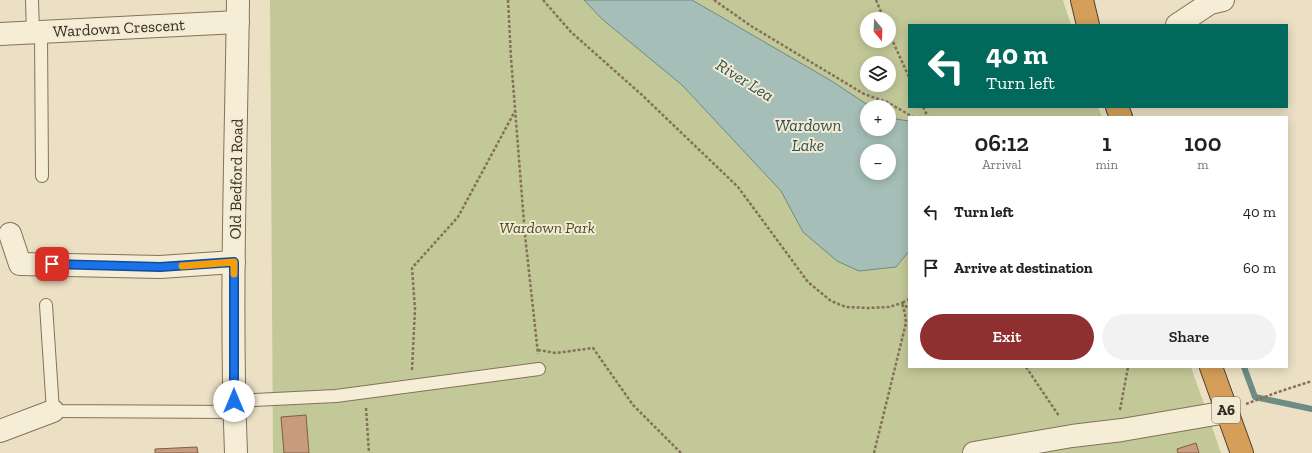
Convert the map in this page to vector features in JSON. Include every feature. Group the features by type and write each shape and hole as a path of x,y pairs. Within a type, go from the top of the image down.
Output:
{"highway":[{"path":"1082,0 1088,24"},
{"name":"A6","path":"1211,368 1242,453"}],"street":[{"name":"Old Bedford Road","path":"236,453 234,406 234,262 238,0"},
{"path":"1178,24 1210,3 1222,0"},
{"name":"Wardown Crescent","path":"0,34 238,22"},
{"path":"10,234 20,264 160,267 234,262"},
{"path":"0,431 53,411"},
{"path":"974,453 1227,412"}],"lane":[{"path":"32,0 37,33 42,176"},
{"path":"46,305 53,411 234,406 366,393 540,368"}],"path":[{"path":"508,0 525,236 540,368"},
{"path":"543,0 571,32 642,95 738,187 808,282 831,301 846,307 869,308 889,307 908,300"},
{"path":"714,0 751,26 864,94 887,102 911,116"},
{"path":"876,0 881,12"},
{"path":"896,48 908,75"},
{"path":"412,386 415,309 412,268 458,217 515,110"},
{"path":"902,303 908,308"},
{"path":"874,453 906,324 902,303"},
{"path":"538,350 556,353 593,348 633,405 681,453"},
{"path":"1027,368 1072,436"},
{"path":"1122,430 1120,408 1128,368"},
{"path":"1227,412 1278,392 1312,381"},
{"path":"366,393 369,453"}],"green space":[{"name":"Wardown Park","path":"270,0 1063,0 1071,24 908,24 908,108 1098,108 1102,116 908,116 908,368 1191,368 1221,453 273,453"}],"water":[{"name":"Wardown Lake","path":"584,0 692,0 830,80 860,100 860,136 896,136 896,119 908,121 908,252 896,267 859,271 837,261 803,232 781,191 682,85 602,19"}],"building":[{"path":"306,415 309,453 284,453 281,417"},
{"path":"1196,443 1199,453 1178,453 1177,449"},
{"path":"197,447 198,453 155,453 155,449"}],"waterway":[{"name":"River Lea","path":"1244,368 1255,397 1312,409"}],"slow traffic":[{"path":"182,266 234,262 234,274"}],"route":[{"path":"52,264 160,267 234,262 234,401"}]}
